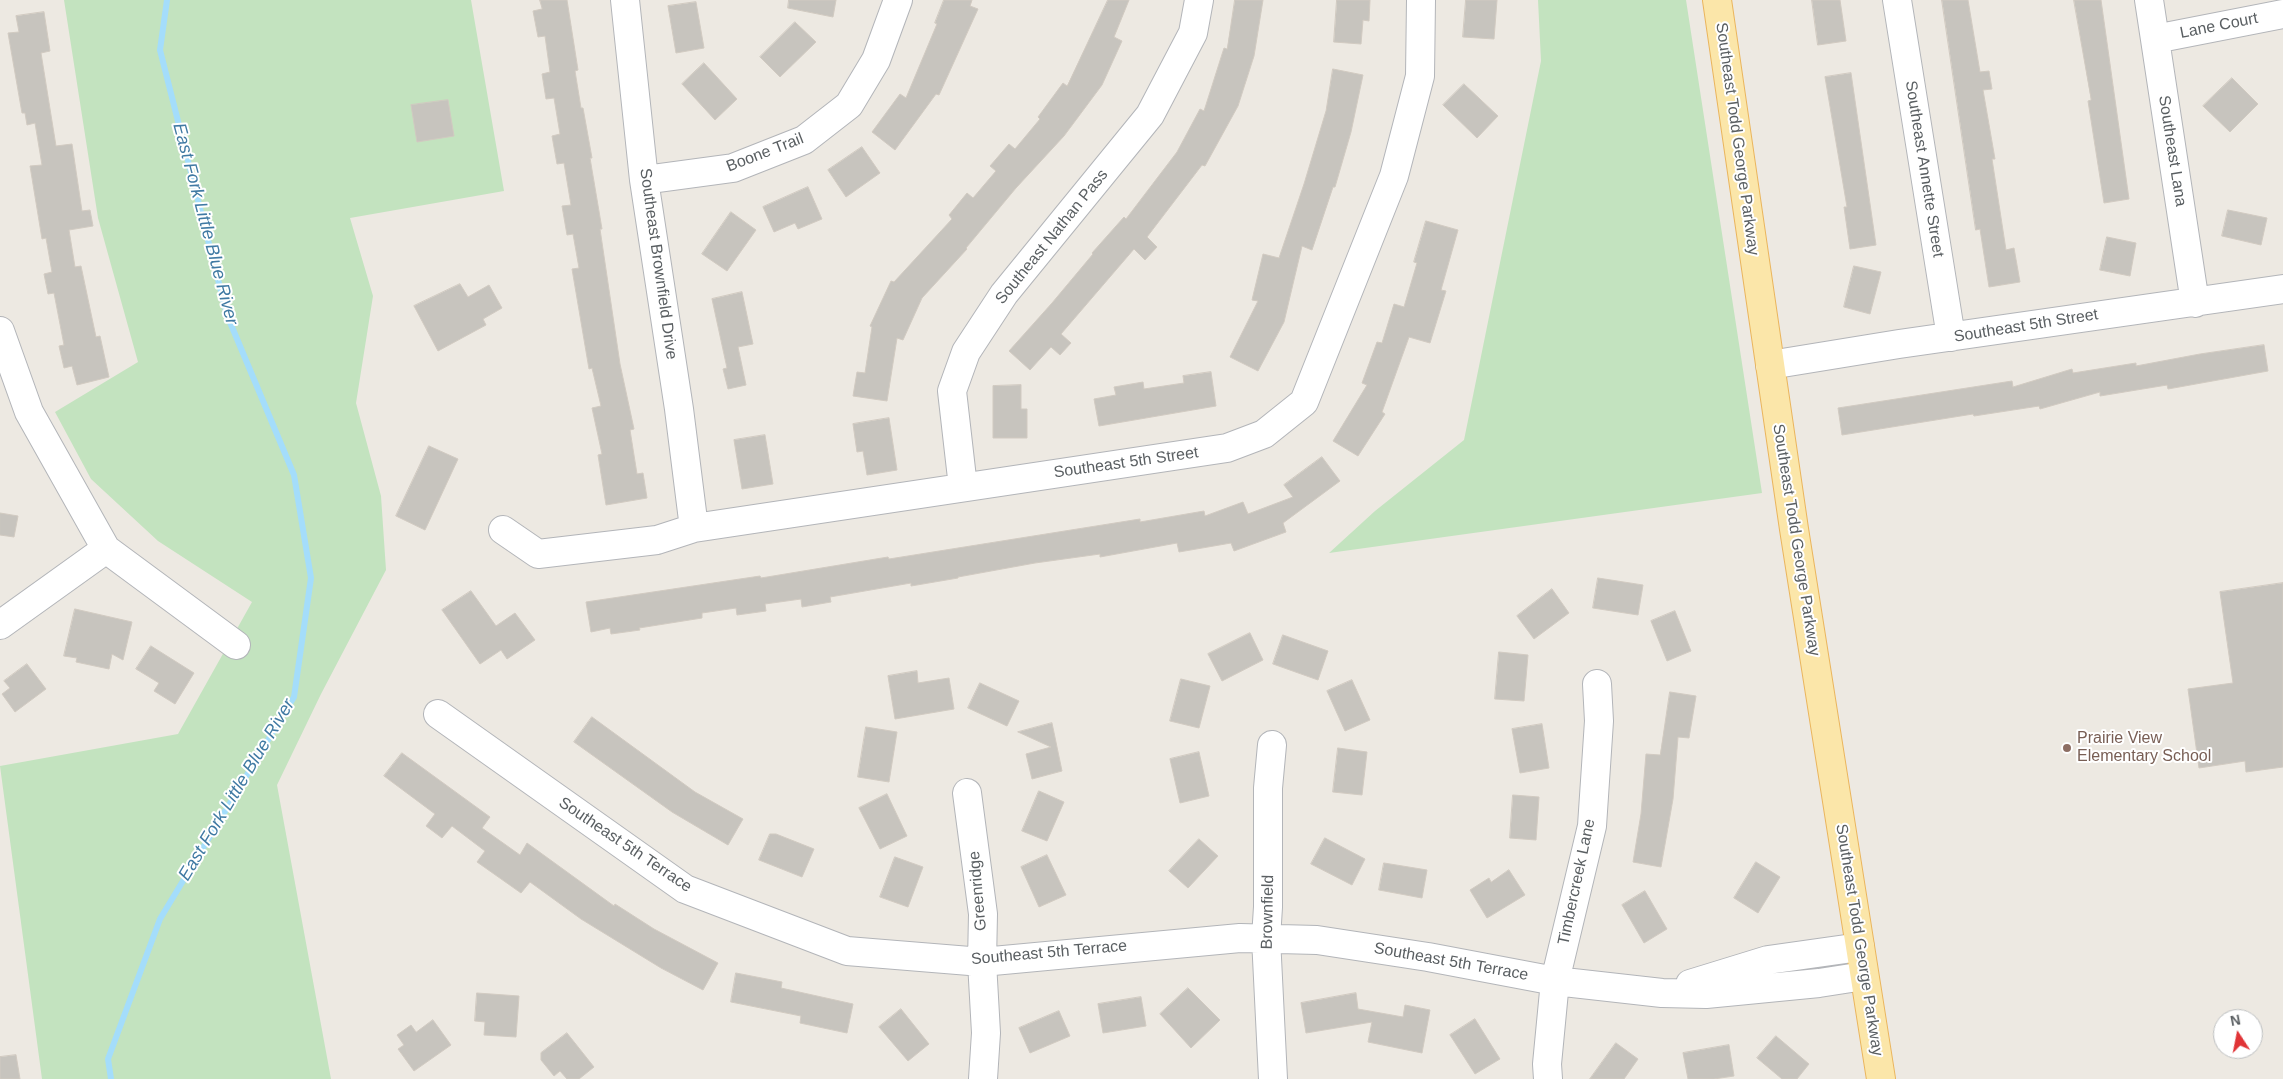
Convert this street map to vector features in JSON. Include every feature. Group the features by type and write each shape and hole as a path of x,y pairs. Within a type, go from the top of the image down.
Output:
{"main road":[{"name":"Southeast Todd George Parkway","path":"1717,0 1770,365 1881,1079"}],"street":[{"name":"Southeast Brownfield Drive","path":"624,0 644,180 675,381 694,528"},
{"name":"Boone Trail","path":"644,180 733,168 804,140 849,104 876,60 898,0"},
{"name":"Southeast Nathan Pass","path":"963,487 952,391 966,352 1004,294 1150,115 1193,32 1199,0"},
{"name":"Southeast 5th Street","path":"503,530 538,554 657,540 694,528 1227,448 1264,434 1304,402 1394,176 1420,76 1421,0"},
{"name":"Southeast Annette Street","path":"1897,0 1952,338"},
{"name":"Southeast Lana","path":"2150,0 2195,303"},
{"name":"Lane Court","path":"2156,39 2283,14"},
{"name":"Southeast 5th Street","path":"1770,365 2116,312 2195,303 2283,289"},
{"path":"0,331 29,412 106,549 236,646"},
{"path":"0,625 106,549"},
{"name":"Timbercreek Lane","path":"1548,1079 1547,1064 1556,981 1592,826 1599,721 1597,684"},
{"name":"Southeast 5th Terrace","path":"438,714 685,889 847,951 982,962 1167,943 1266,938 1317,940 1428,957 1556,981 1662,993 1706,994 1819,983 1864,976"},
{"name":"Brownfield","path":"1272,745 1268,788 1268,907 1266,938 1273,1079"},
{"name":"Greenridge","path":"967,793 983,914 982,962 986,1033 983,1079"},
{"name":"Southeast 5th Terrace","path":"1662,993 1768,960 1860,947"}],"green space":[{"path":"64,0 471,0 504,191 350,218 373,296 356,403 381,496 386,570 321,694 277,785 331,1079 42,1079 0,766 178,734 252,602 158,541 91,479 55,412 138,362 98,218"},
{"path":"1538,0 1686,0 1762,493 1329,553 1375,511 1464,440 1541,61"}],"building":[{"path":"540,0 567,0 578,70 575,71 592,158 590,158 602,229 600,229 620,364 634,429 630,430 637,474 643,473 647,498 606,505 598,455 602,454 592,408 601,406 592,368 589,369 572,269 579,268 573,234 567,235 562,206 571,205 564,163 557,164 552,136 560,134 554,98 546,99 542,74 550,72 545,36 538,37 533,11 542,9"},
{"path":"789,0 836,0 833,17 788,8"},
{"path":"944,0 972,0 970,6 978,9 939,95 936,94 895,150 872,132 900,94 906,98 937,24 935,23"},
{"path":"1108,0 1129,0 1114,37 1122,41 1102,85 1064,136 1016,188 967,249 922,298 903,340 897,338 887,401 853,396 857,372 865,373 872,327 870,326 891,281 894,282 952,219 949,215 967,193 973,198 996,171 990,166 1009,144 1015,149 1040,119 1038,117 1063,83 1067,86"},
{"path":"1235,0 1263,0 1254,56 1238,106 1205,166 1202,165 1147,237 1157,247 1145,260 1134,249 1061,334 1071,343 1060,355 1051,347 1030,370 1009,351 1052,303 1092,253 1124,217 1126,219 1177,152 1200,109 1204,111 1224,48 1227,49"},
{"path":"1337,0 1370,0 1369,21 1363,20 1361,44 1334,42"},
{"path":"1466,0 1497,0 1494,39 1463,37"},
{"path":"1812,0 1840,0 1846,41 1818,45"},
{"path":"1942,0 1968,0 1980,72 1989,71 1992,89 1983,90 1995,159 1992,159 2006,250 2014,248 2020,282 1989,287 1980,229 1976,230"},
{"path":"2074,0 2101,0 2129,199 2104,203 2088,101 2091,100"},
{"path":"696,2 704,48 676,53 668,6"},
{"path":"44,12 50,51 41,53 56,146 72,144 82,211 90,210 93,226 69,230 75,267 81,266 96,337 100,336 109,377 77,385 72,366 64,368 59,346 64,345 54,293 48,294 44,274 52,272 46,238 42,239 30,166 42,165 35,123 27,125 25,113 22,113 8,33 19,32 16,16"},
{"path":"795,22 816,42 780,77 760,57"},
{"path":"704,63 737,99 715,120 682,84"},
{"path":"1333,69 1363,75 1351,132 1335,187 1333,187 1312,250 1302,246 1284,322 1258,371 1230,357 1258,301 1252,300 1263,254 1279,258 1326,111"},
{"path":"1851,73 1876,245 1850,249 1844,207 1847,207 1825,77"},
{"path":"2232,78 2258,104 2230,132 2203,106"},
{"path":"1464,84 1498,116 1477,138 1443,105"},
{"path":"448,100 454,136 417,142 411,105"},
{"path":"862,147 880,173 846,197 828,170"},
{"path":"808,187 822,219 798,229 795,223 774,232 763,207"},
{"path":"2228,210 2267,218 2261,245 2222,236"},
{"path":"731,212 756,230 727,271 702,254"},
{"path":"1426,221 1458,230 1441,290 1446,291 1430,343 1409,337 1382,412 1385,414 1358,456 1333,441 1367,385 1362,383 1377,342 1382,343 1394,304 1404,307 1417,263 1414,262"},
{"path":"2107,237 2136,243 2130,276 2100,270"},
{"path":"1854,266 1881,272 1870,314 1844,307"},
{"path":"460,284 468,297 489,285 502,308 483,319 486,325 438,351 414,306"},
{"path":"742,292 753,344 738,347 746,385 728,389 723,369 727,368 712,299"},
{"path":"2264,345 2268,371 2168,389 2167,385 2100,396 2100,392 2040,409 2039,406 1974,416 1973,414 1842,435 1838,408 2012,381 2013,387 2072,369 2073,373 2136,363 2136,366"},
{"path":"1211,372 1216,406 1099,426 1094,399 1116,395 1114,387 1143,382 1144,389 1184,383 1183,376"},
{"path":"1021,385 1021,409 1027,409 1027,438 993,438 993,386"},
{"path":"889,418 897,470 867,475 863,451 857,452 853,424"},
{"path":"765,435 773,484 742,489 734,440"},
{"path":"429,446 458,459 425,530 396,516"},
{"path":"1322,457 1340,481 1283,523 1286,532 1234,551 1231,543 1179,552 1177,543 1100,557 1100,554 1035,563 911,586 911,583 830,597 831,602 802,607 801,599 765,604 766,611 737,615 736,608 702,613 702,618 639,628 640,630 611,634 610,628 591,632 586,602 760,576 761,578 888,557 889,559 1140,519 1140,522 1204,511 1205,516 1243,502 1248,514 1293,497 1284,485"},
{"path":"0,513 18,516 14,537 0,535"},
{"path":"1598,578 1643,585 1638,615 1593,608"},
{"path":"2283,583 2283,767 2246,772 2245,761 2199,768 2188,689 2233,683 2220,592"},
{"path":"1552,589 1569,613 1534,639 1517,616"},
{"path":"471,591 496,626 515,613 535,640 507,659 501,650 480,664 442,610"},
{"path":"75,609 132,622 123,660 112,654 109,669 76,662 77,658 64,656"},
{"path":"1675,611 1691,651 1667,661 1651,621"},
{"path":"1250,633 1263,660 1222,681 1208,654"},
{"path":"1283,635 1328,651 1318,680 1273,664"},
{"path":"151,646 194,673 175,704 154,691 159,683 136,669"},
{"path":"1499,652 1528,655 1524,701 1495,699"},
{"path":"27,664 46,689 15,712 2,694 10,688 4,681"},
{"path":"917,671 918,683 949,678 954,709 895,719 888,676"},
{"path":"1181,679 1210,686 1199,728 1170,721"},
{"path":"1352,680 1370,720 1345,731 1327,691"},
{"path":"980,683 1019,701 1007,726 968,708"},
{"path":"1670,692 1696,696 1689,738 1678,737 1673,799 1661,867 1633,862 1641,814 1646,754 1660,755"},
{"path":"592,717 695,792 743,819 728,845 672,812 574,742"},
{"path":"1052,723 1062,771 1032,779 1026,754 1051,747 1018,732"},
{"path":"1542,724 1549,768 1520,773 1512,729"},
{"path":"866,727 897,732 889,782 858,777"},
{"path":"1338,748 1367,752 1362,795 1333,792"},
{"path":"1199,752 1209,796 1180,803 1170,759"},
{"path":"402,753 490,817 482,828 520,855 527,843 614,906 615,904 654,929 718,963 703,990 661,968 581,919 530,882 521,893 477,862 485,851 452,826 442,838 426,826 435,814 384,776"},
{"path":"1039,791 1064,802 1047,841 1022,831"},
{"path":"887,794 907,836 880,849 859,808"},
{"path":"1513,795 1539,797 1536,840 1510,838"},
{"path":"770,834 776,834 814,849 802,877 759,860"},
{"path":"1325,838 1365,859 1352,885 1311,864"},
{"path":"1199,839 1218,856 1188,888 1169,871"},
{"path":"1047,855 1066,895 1039,907 1021,867"},
{"path":"895,857 923,867 908,907 880,897"},
{"path":"1756,862 1780,877 1758,913 1734,898"},
{"path":"1384,863 1427,870 1422,898 1379,890"},
{"path":"1509,870 1525,895 1487,918 1470,890 1489,878 1491,882"},
{"path":"1645,891 1667,929 1644,943 1622,905"},
{"path":"736,973 782,982 781,988 853,1004 847,1033 800,1023 801,1016 731,1002"},
{"path":"1188,988 1220,1020 1191,1048 1160,1014"},
{"path":"477,993 519,996 516,1037 484,1035 485,1022 475,1021"},
{"path":"1356,993 1358,1009 1403,1017 1405,1005 1430,1010 1422,1053 1368,1042 1372,1022 1306,1033 1301,1003"},
{"path":"1141,997 1146,1026 1103,1033 1098,1004"},
{"path":"901,1009 929,1044 908,1061 879,1027"},
{"path":"1059,1011 1070,1036 1030,1053 1019,1028"},
{"path":"1475,1019 1500,1059 1475,1074 1450,1035"},
{"path":"433,1020 451,1045 414,1071 398,1049 404,1045 397,1035 411,1025 416,1032"},
{"path":"567,1033 594,1067 579,1079 567,1079 560,1071 554,1076 541,1060 541,1053"},
{"path":"1776,1036 1809,1064 1797,1079 1782,1079 1757,1058"},
{"path":"1616,1043 1638,1059 1624,1079 1590,1079"},
{"path":"1729,1045 1734,1076 1714,1079 1688,1079 1683,1053"},
{"path":"16,1055 20,1079 0,1079 0,1057"}],"waterway":[{"name":"East Fork Little Blue River","path":"111,1079 108,1059 160,919 294,697 311,578 294,475 227,315 160,50 167,0"}],"place":[{"name":"Prairie View Elementary School","path":"2067,748"}]}
